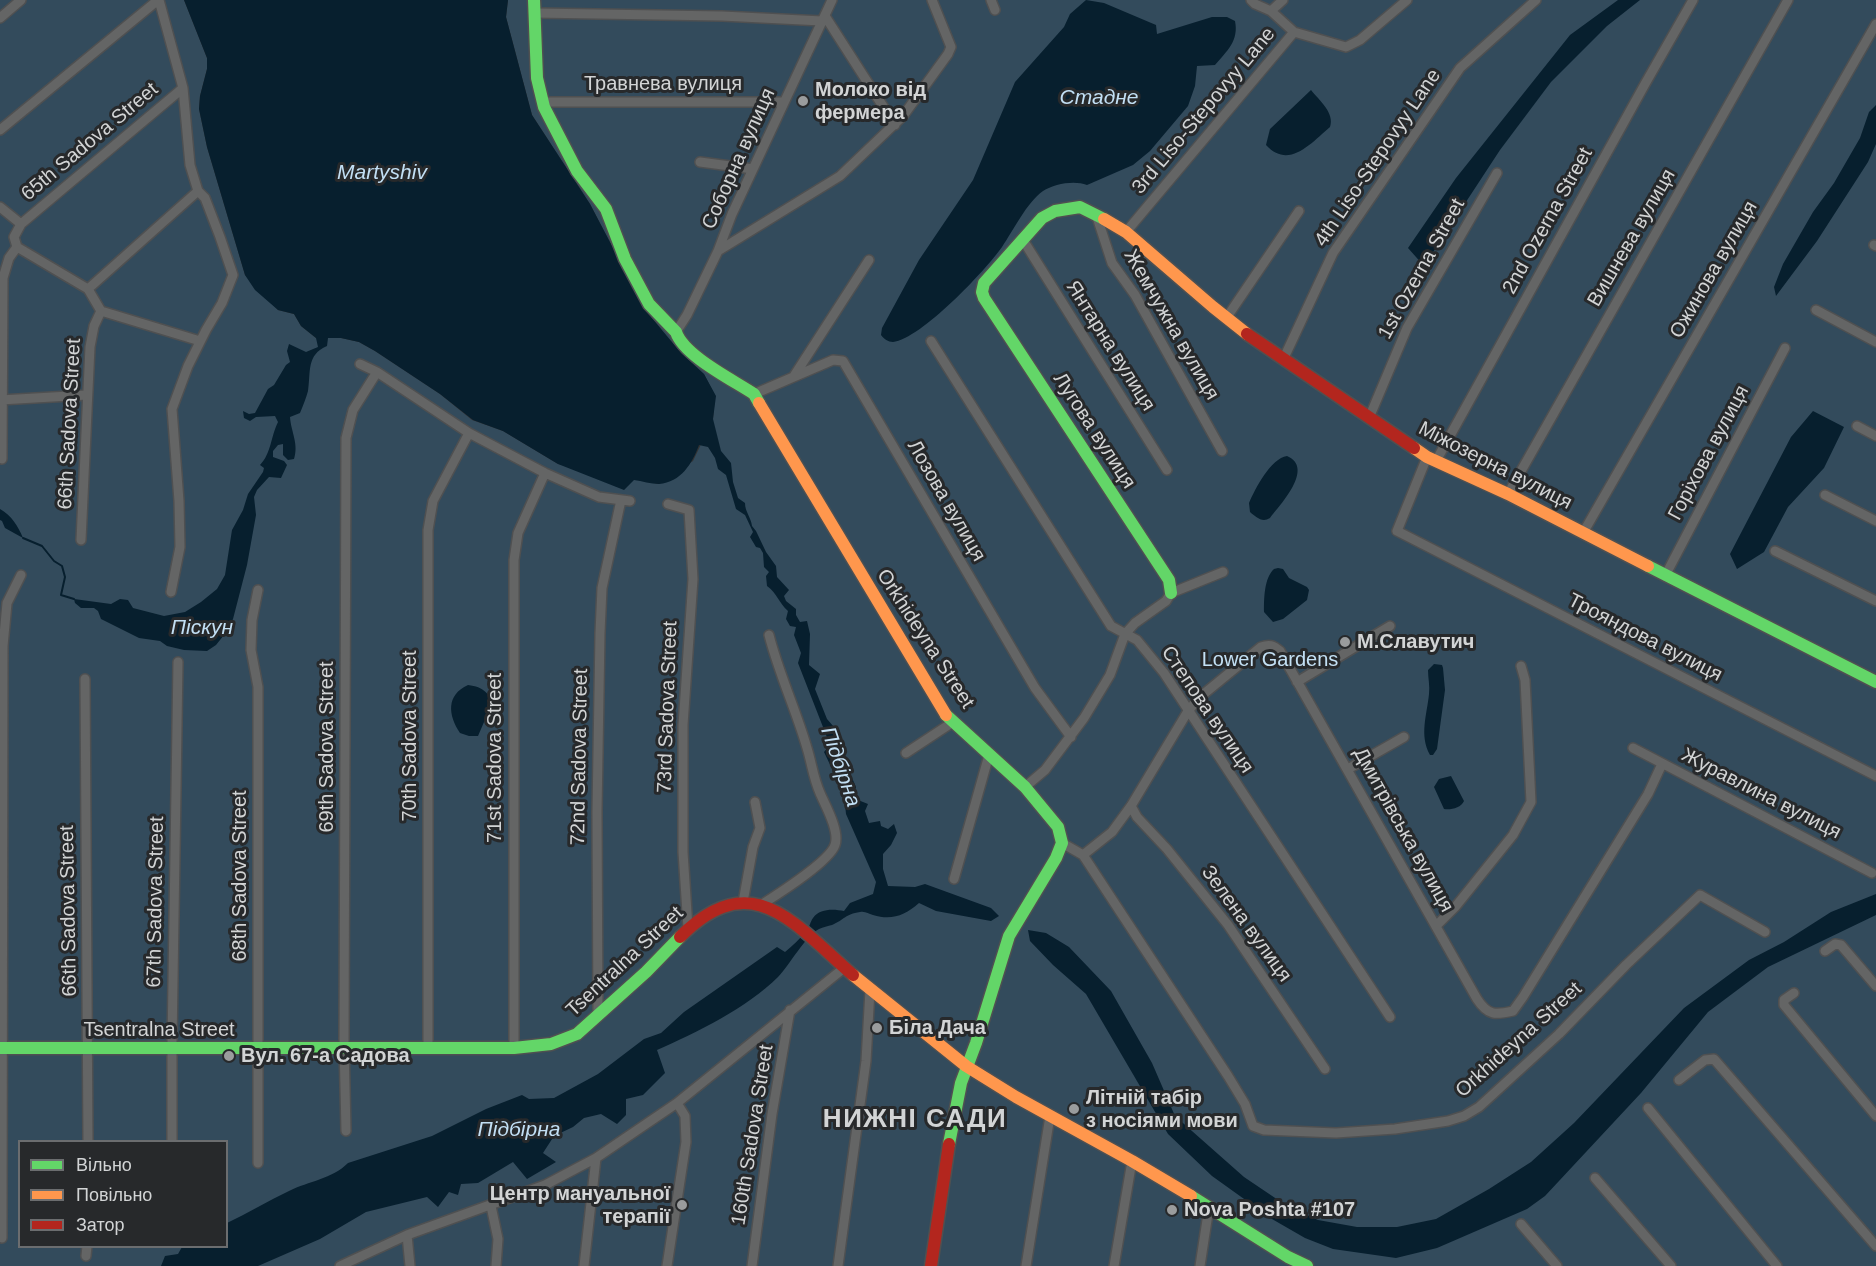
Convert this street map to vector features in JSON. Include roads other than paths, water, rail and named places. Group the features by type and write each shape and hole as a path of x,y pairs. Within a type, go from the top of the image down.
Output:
{"street":[{"path":"0,18 21,0"},
{"path":"0,130 158,0 183,88 189,165 198,191 205,198 233,275 222,303 188,366 172,409 180,547 171,592"},
{"name":"Orkhideyna Street","path":"534,0 537,78 543,102 577,171 606,209 625,259 649,304 693,354 754,394 946,716 1025,787 1058,827 1062,843 1083,855 1228,1076 1245,1104 1253,1126 1264,1130 1336,1133 1448,1121 1464,1116 1479,1107 1559,1034 1626,965 1700,896 1765,932"},
{"name":"Соборна вулиця","path":"676,332 687,315 718,251 732,214 832,0"},
{"path":"718,251 840,176 896,125 951,47 932,0"},
{"path":"991,0 995,10"},
{"path":"1251,0 1271,10 1294,32"},
{"path":"1271,10 1283,0"},
{"name":"3rd Liso-Stepovyy Lane","path":"1126,232 1294,32 1346,47 1360,40 1407,0"},
{"name":"4th Liso-Stepovyy Lane","path":"1283,360 1333,253 1460,68 1536,0"},
{"name":"2nd Ozerna Street","path":"1397,531 1432,459 1693,0"},
{"name":"Вишнева вулиця","path":"1508,494 1788,0"},
{"path":"535,13 824,18 896,125"},
{"name":"Ожинова вулиця","path":"1583,533 1876,24"},
{"name":"65th Sadova Street","path":"21,224 183,88"},
{"name":"Травнева вулиця","path":"543,102 784,102"},
{"path":"700,162 753,168"},
{"name":"1st Ozerna Street","path":"1369,418 1407,328 1497,172"},
{"path":"88,289 198,191"},
{"path":"0,207 21,224 14,237 17,247 88,289 101,311 200,341"},
{"name":"Міжозерна вулиця","path":"1023,240 1042,218 1063,209 1080,207 1095,214 1126,232 1227,317 1283,360 1432,459 1508,494 1665,576 1876,681"},
{"path":"1227,317 1299,211"},
{"name":"Жемчужна вулиця","path":"1095,214 1112,263 1135,295 1222,452"},
{"name":"Лугова вулиця","path":"1023,240 984,283 982,292 1168,580 1171,593"},
{"name":"Янтарна вулиця","path":"1023,240 1167,470"},
{"path":"2,459 3,278 9,258 17,247"},
{"path":"792,378 869,260"},
{"path":"1816,310 1876,342"},
{"name":"66th Sadova Street","path":"81,540 90,347 94,326 101,311"},
{"name":"Степова вулиця","path":"931,341 1111,626 1137,640 1164,673 1390,1017"},
{"name":"Горіхова вулиця","path":"1665,576 1785,348"},
{"name":"Лозова вулиця","path":"754,394 833,360 843,361 1035,688 1071,737"},
{"path":"360,364 377,372 469,433 545,473"},
{"name":"69th Sadova Street","path":"346,1131 344,1049 346,438 353,410 377,372"},
{"path":"1,400 87,394"},
{"path":"1857,426 1876,436"},
{"name":"70th Sadova Street","path":"428,1048 428,530 433,501 469,433"},
{"name":"72nd Sadova Street","path":"545,473 599,497 625,500 619,515 602,588 597,812 598,1016"},
{"name":"71st Sadova Street","path":"514,1048 514,560 518,533 545,473"},
{"path":"1826,495 1876,521"},
{"name":"73rd Sadova Street","path":"668,504 689,510 693,579 683,725 683,852 688,928"},
{"name":"Трояндова вулиця","path":"1397,531 1876,776"},
{"path":"1775,551 1876,601"},
{"path":"1025,787 1045,770 1071,737 1110,675 1125,634 1135,623 1166,601 1171,593 1223,572"},
{"path":"3,1238 1,1048 3,646 7,603 21,575"},
{"name":"68th Sadova Street","path":"258,590 252,620 251,650 258,687 258,1163"},
{"path":"1298,682 1390,626"},
{"path":"761,905 817,865 831,852 836,840 832,818 813,776 808,749 777,668 768,635"},
{"name":"Дмитрівська вулиця","path":"1083,855 1112,832 1131,806 1188,711 1200,697 1261,647 1268,644 1274,646 1280,651 1298,682 1482,1006 1497,1014 1513,1011 1648,794 1662,764"},
{"name":"67th Sadova Street","path":"172,1140 178,662"},
{"path":"1436,926 1456,906 1513,835 1531,802 1525,680 1521,666"},
{"name":"66th Sadova Street","path":"85,679 88,1140"},
{"path":"906,753 953,722"},
{"path":"1348,770 1404,737"},
{"name":"Журавлина вулиця","path":"1633,748 1872,873"},
{"path":"954,879 989,755"},
{"path":"743,902 753,847 760,828 755,802"},
{"name":"Зелена вулиця","path":"1131,806 1137,817 1167,849 1228,926 1325,1069"},
{"path":"931,1266 951,1134 966,1066 976,1043 1009,936 1056,858 1062,843"},
{"name":"Tsentralna Street","path":"1,1048 514,1048 552,1044 584,1030 648,970 688,928 718,907 743,902 761,905 788,920 870,990 966,1066 1209,1207 1287,1261 1307,1266"},
{"path":"1825,951 1835,944 1841,945 1876,986"},
{"path":"340,1266 407,1235 545,1185 596,1158 677,1103 844,968"},
{"path":"838,1266 866,1061 870,990"},
{"path":"1794,993 1784,1000 1784,1005 1876,1116"},
{"name":"160th Sadova Street","path":"752,1266 772,1114 790,1010"},
{"path":"1679,1080 1705,1060 1714,1059 1876,1246"},
{"path":"667,1266 686,1142 685,1116 677,1103"},
{"path":"1648,1108 1777,1266"},
{"path":"1026,1266 1050,1116"},
{"path":"584,1266 596,1158"},
{"path":"1114,1266 1132,1161"},
{"path":"1595,1178 1671,1266"},
{"path":"491,1206 498,1239 496,1266"},
{"path":"1200,1266 1209,1207"},
{"path":"1521,1224 1557,1266"},
{"path":"407,1235 410,1266"}],"water":[{"name":"Martyshiv","path":"184,0 508,0 506,17 532,115 590,204 646,311 681,353 704,374 716,396 713,419 721,451 731,463 738,498 745,503 752,526 776,566 777,577 789,590 784,596 786,601 796,609 800,622 807,621 810,634 809,665 820,674 815,689 827,719 840,734 849,771 856,787 853,798 868,804 865,811 869,823 880,821 881,826 888,829 894,824 897,833 883,854 883,869 888,886 915,887 925,884 991,908 999,916 991,921 936,911 919,903 898,916 880,917 860,912 819,929 809,937 778,977 752,999 704,1028 657,1050 665,1073 643,1095 626,1099 626,1115 617,1124 601,1114 584,1118 573,1127 554,1136 543,1153 556,1162 527,1179 513,1162 478,1183 461,1184 458,1195 449,1192 438,1207 427,1197 366,1212 320,1239 258,1266 161,1266 165,1256 178,1254 181,1248 228,1248 228,1222 289,1191 335,1173 348,1163 432,1136 486,1109 522,1095 529,1099 554,1098 598,1074 644,1039 661,1033 684,1012 777,947 785,952 801,937 819,912 844,911 850,903 873,894 876,882 846,814 844,794 824,752 830,745 798,663 801,653 794,635 796,627 790,626 786,619 788,611 767,586 766,576 769,572 764,567 763,553 750,537 753,532 745,515 736,509 726,475 718,469 715,458 708,447 699,445 685,471 674,480 653,484 634,480 624,490 558,464 503,431 473,420 440,394 359,342 328,338 327,346 320,350 313,359 308,391 300,413 290,417 295,443 294,459 288,460 283,455 283,444 278,445 273,451 273,457 284,461 287,465 281,478 269,477 254,497 256,515 247,565 233,619 228,630 216,645 207,651 184,650 167,646 160,641 139,638 101,619 94,608 81,608 75,603 74,599 111,604 120,599 128,600 133,608 164,616 185,612 217,589 225,575 232,530 243,510 248,494 263,472 264,468 260,465 264,461 278,422 275,416 256,417 250,421 244,418 243,411 249,414 255,413 268,389 274,385 290,362 287,351 289,344 306,352 318,347 316,338 301,326 294,314 278,310 255,290 245,275 207,147 199,109 207,58"},
{"name":"Стадне","path":"1086,0 1104,3 1156,25 1157,34 1212,17 1227,17 1235,21 1234,40 1215,65 1197,66 1195,86 1188,106 1150,151 1133,165 1087,185 1064,184 1043,191 1026,209 994,258 952,302 936,317 905,338 893,342 886,340 881,335 882,328 919,260 973,180 1015,82 1064,27 1070,14"},
{"path":"1618,0 1640,0 1607,26 1551,82 1500,150 1424,266 1408,248 1456,178 1570,35"},
{"path":"1311,90 1328,112 1330,127 1300,151 1291,155 1275,152 1266,145 1270,129"},
{"path":"1876,105 1876,144 1868,162 1817,241 1776,296 1774,287 1783,264 1813,212 1834,183 1860,138 1869,112"},
{"path":"1813,411 1844,427 1824,468 1788,507 1764,552 1737,569 1730,554 1791,437"},
{"path":"1287,456 1295,462 1298,469 1293,487 1270,518 1259,519 1250,512 1249,503 1270,468 1275,462"},
{"path":"0,509 14,522 23,538 5,528 0,520"},
{"path":"1274,569 1283,569 1289,578 1309,590 1307,600 1283,619 1273,622 1264,612 1266,583"},
{"path":"1434,664 1442,665 1445,690 1437,749 1433,755 1430,755 1424,732 1429,691 1428,670"},
{"path":"468,685 478,687 485,692 496,709 487,715 478,736 460,733 451,713 456,694"},
{"path":"1451,776 1464,801 1456,808 1444,809 1434,787 1439,779"},
{"path":"1876,894 1876,915 1768,967 1708,1012 1641,1093 1545,1196 1527,1209 1437,1248 1396,1258 1333,1249 1305,1238 1272,1219 1212,1176 1168,1134 1086,994 1030,941 1028,930 1046,933 1069,947 1111,991 1152,1063 1175,1116 1244,1177 1287,1206 1318,1220 1357,1227 1397,1227 1436,1219 1531,1162 1574,1123 1684,1008 1749,960 1784,942 1831,912"}],"waterway":[{"path":"23,538 42,546 54,561 62,566 65,577 61,595 74,599"}],"place":[{"name":"Молоко від фермера","path":"803,101"},
{"name":"М.Славутич","path":"1345,642"},
{"name":"Біла Дача","path":"877,1028"},
{"name":"Вул. 67-а Садова","path":"229,1056"},
{"name":"Літній табір з носіями мови","path":"1074,1109"},
{"name":"Центр мануальної терапії","path":"682,1205"},
{"name":"Nova Poshta #107","path":"1172,1210"}],"district":[{"name":"НИЖНІ САДИ","path":"915,1120"}],"water label":[{"name":"Піскун","path":"202,628"},
{"name":"Підбірна","path":"840,767"},
{"name":"Підбірна","path":"519,1130"}],"park label":[{"name":"Lower Gardens","path":"1270,660"}]}
